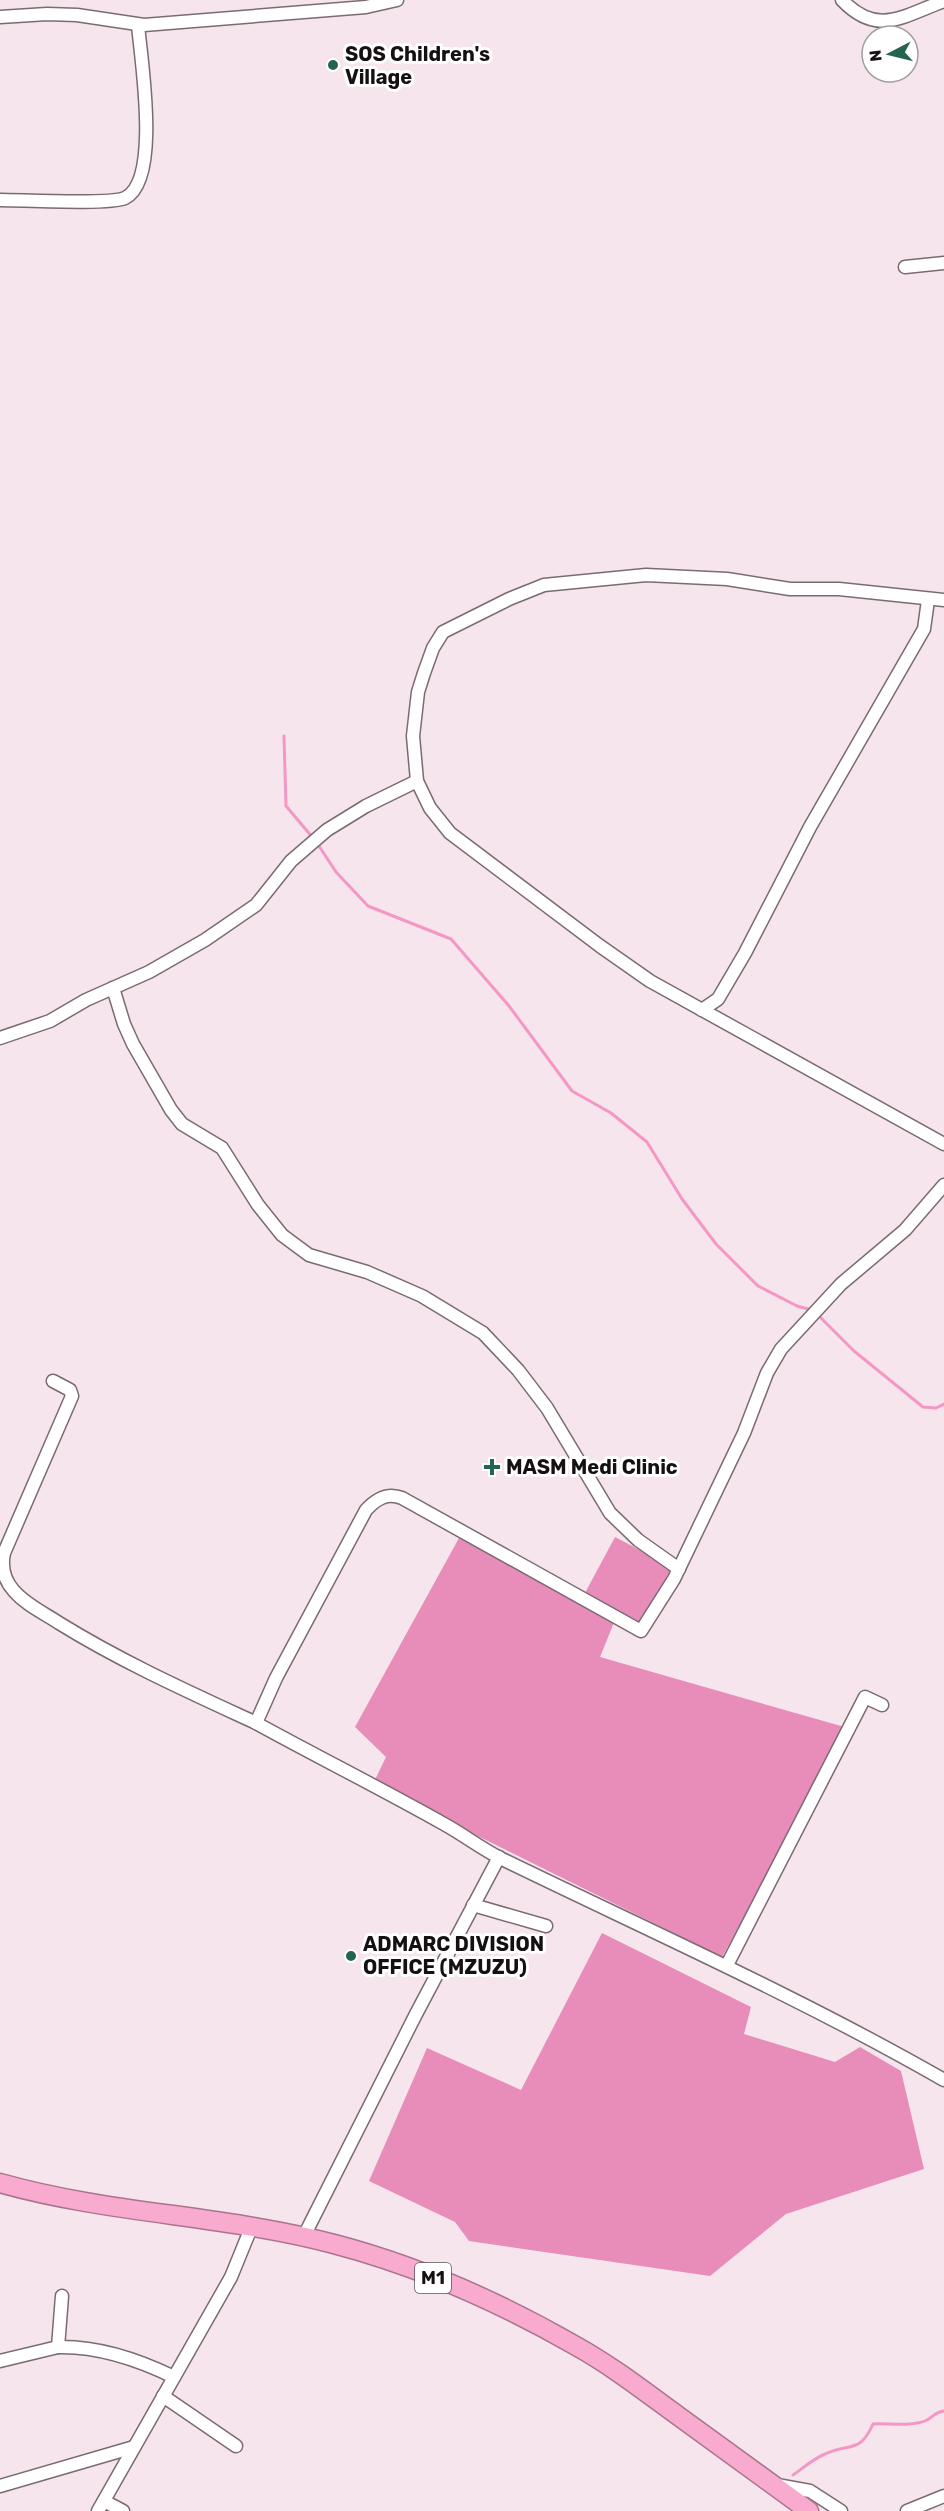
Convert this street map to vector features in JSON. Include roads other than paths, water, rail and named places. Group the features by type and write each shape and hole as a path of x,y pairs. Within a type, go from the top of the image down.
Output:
{"highway":[{"name":"M1","path":"0,2183 91,2203 303,2238 335,2245 426,2275 503,2309 576,2346 628,2379 809,2511"}],"street":[{"path":"0,17 77,15 138,25 366,7 397,0"},
{"path":"842,0 854,12 878,22 898,18 944,1"},
{"path":"0,200 121,200 138,187 143,169 146,138 138,25"},
{"path":"905,267 944,263"},
{"path":"944,600 839,590 790,589 727,579 646,575 552,583 527,591 448,629 433,648 418,692 413,727 413,759 417,781 430,808 450,832 617,959 702,1010 944,1144"},
{"path":"702,1010 718,999 763,923 810,826 924,629 928,600"},
{"path":"0,1038 50,1021 86,1000 149,972 240,918 256,905 291,861 327,830 366,806 417,781"},
{"path":"113,988 133,1044 171,1110 182,1124 222,1148 258,1205 282,1235 309,1255 367,1272 422,1296 483,1333 518,1370 548,1408 610,1513 631,1534 679,1569"},
{"path":"256,1723 276,1678 366,1510 383,1497 393,1495 402,1498 641,1631 679,1569 744,1432 767,1373 781,1349 841,1284 905,1230 944,1185"},
{"path":"53,1381 70,1390 72,1396 4,1553 3,1567 8,1584 21,1598 88,1641 169,1683 256,1723 444,1824 499,1857 727,1965 885,2046 944,2080"},
{"path":"727,1965 865,1697 882,1705"},
{"path":"303,2238 499,1857"},
{"path":"473,1905 546,1926"},
{"path":"123,2511 101,2506 231,2277 250,2228"},
{"path":"58,2347 62,2296"},
{"path":"0,2361 58,2347 92,2348 155,2367 174,2377"},
{"path":"163,2396 236,2446"},
{"path":"0,2486 134,2447"},
{"path":"773,2485 810,2491 841,2511"},
{"path":"907,2511 944,2496"}],"waterway":[{"path":"284,736 286,806 313,838"},
{"path":"317,843 336,872 368,906 451,939 509,1006 572,1091 611,1113 647,1142 682,1199 716,1244 758,1286 797,1306 812,1310"},
{"path":"817,1314 854,1351 923,1407 936,1408 944,1404"},
{"path":"793,2475 821,2456 858,2444 868,2434 873,2424 921,2422 944,2411"}],"place":[{"name":"SOS Children's Village","path":"333,65"},
{"name":"MASM Medi Clinic","path":"492,1467"},
{"name":"ADMARC DIVISION OFFICE (MZUZU)","path":"351,1956"}]}
